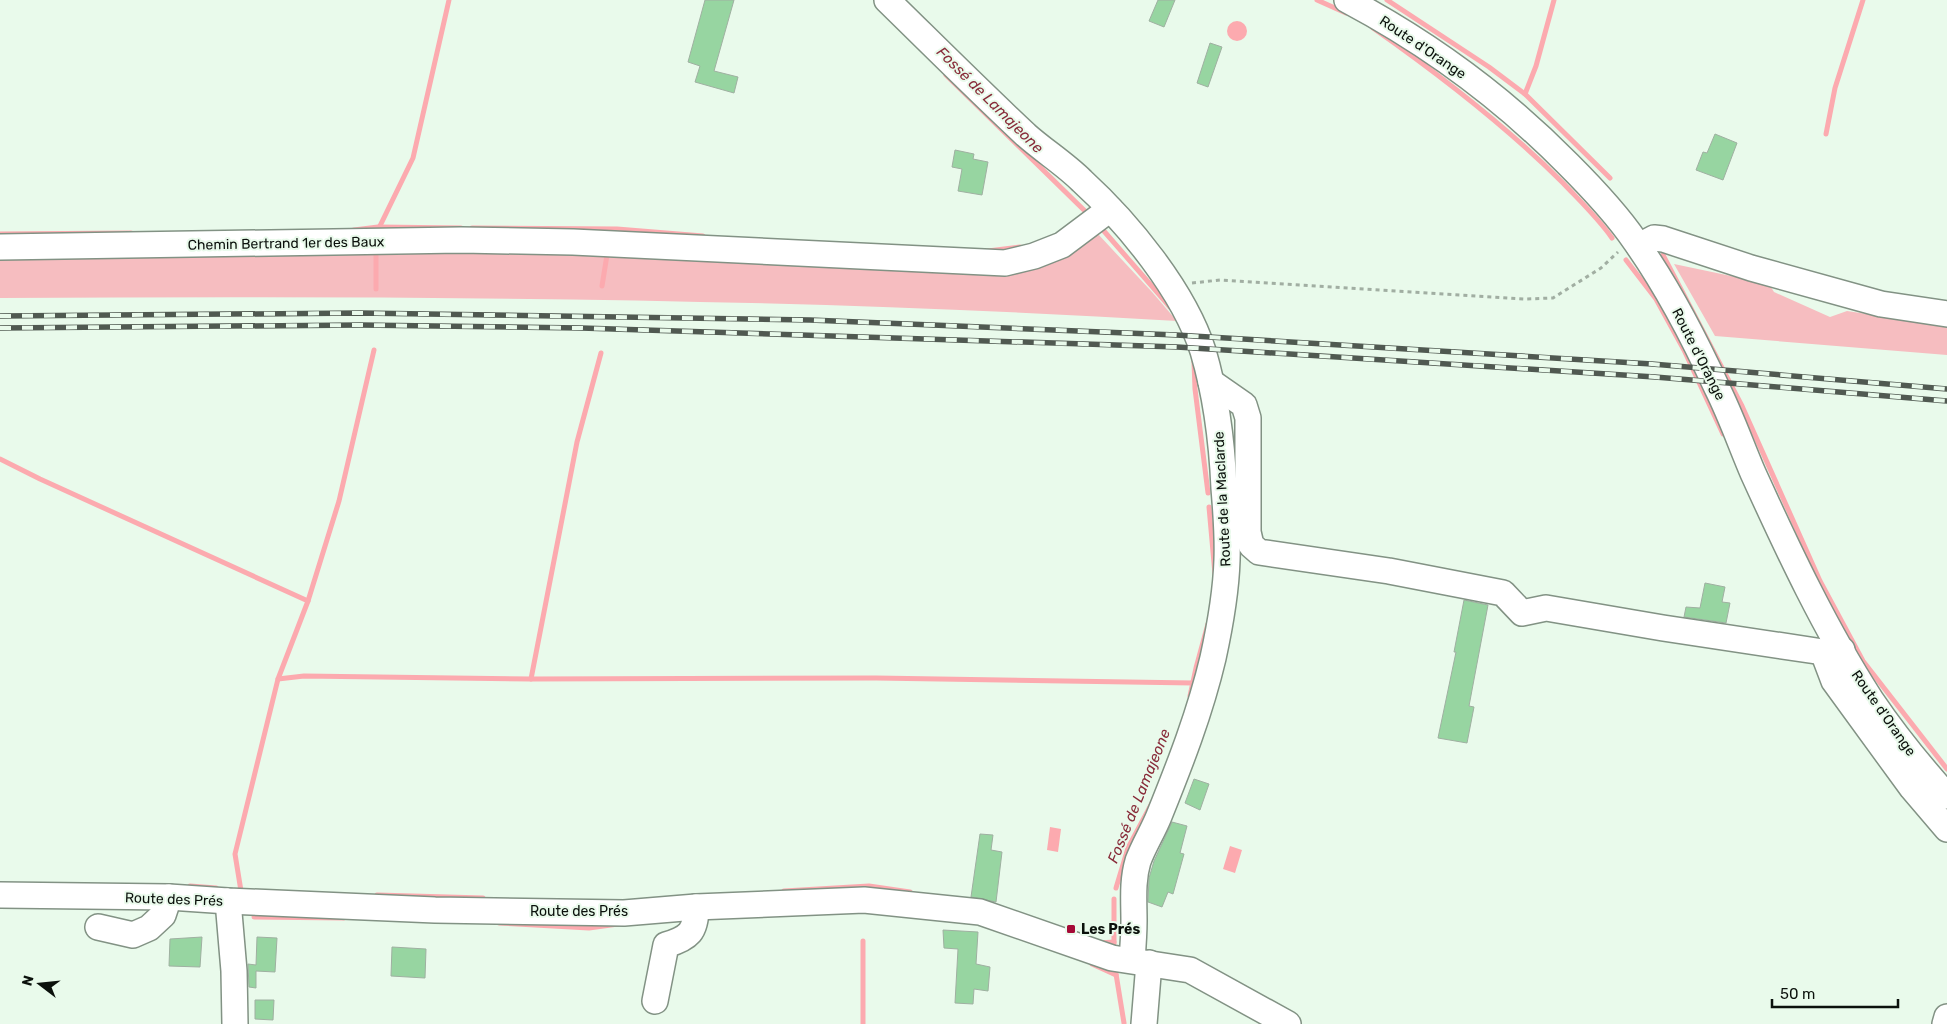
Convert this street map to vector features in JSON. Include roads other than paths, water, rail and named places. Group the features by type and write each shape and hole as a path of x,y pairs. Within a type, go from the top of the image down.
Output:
{"street":[{"name":"Route de la Maclarde","path":"887,0 972,85 1038,145 1081,180 1110,209 1141,246 1172,288 1199,341 1211,382 1222,449 1227,560 1220,626 1204,693 1183,758 1138,862 1133,891 1134,922 1140,961 1144,1024"},
{"name":"Route d'Orange","path":"1347,0 1381,18 1450,63 1499,101 1546,141 1613,211 1637,243 1670,297 1718,389 1753,472 1823,618 1833,651 1926,773 1947,796"},
{"name":"Chemin Bertrand 1er des Baux","path":"0,247 461,240 573,242 1004,262 1034,256 1062,245 1110,209"},
{"path":"1637,243 1654,238 1663,239 1751,268 1881,304 1947,314"},
{"path":"1211,382 1244,405 1248,418 1248,532 1251,545 1259,552 1389,571 1503,593 1522,613 1546,608 1663,628 1833,651 1834,681 1912,788 1947,829"},
{"name":"Route des Prés","path":"0,895 170,897 435,910 624,913 696,907 864,900 980,912 1112,958 1190,970 1288,1024"},
{"path":"98,927 133,935 149,928 163,915 170,897"},
{"path":"228,901 234,971 235,1024"},
{"path":"655,1002 666,944 685,939 696,923 696,907"},
{"path":"1945,1024 1947,1017"}],"waterway":[{"path":"378,230 413,158 449,0"},
{"path":"1317,0 1346,13"},
{"path":"1387,0 1489,67 1525,94 1610,178"},
{"path":"1525,94 1536,66 1554,0"},
{"path":"1826,134 1835,88 1863,0"},
{"path":"1373,28 1448,83 1519,141 1563,183 1612,238"},
{"name":"Fossé de Lamajeone","path":"946,75 1089,215"},
{"path":"354,230 378,227 461,228"},
{"path":"472,228 617,229 703,236"},
{"name":"Fossé de Lamajeone","path":"1103,230 1170,307"},
{"path":"0,234 131,233"},
{"path":"988,251 1020,247"},
{"path":"376,253 376,289"},
{"path":"602,286 607,255"},
{"path":"1663,255 1742,406 1820,581 1863,661 1947,769"},
{"path":"1626,260 1656,299 1684,350 1723,434"},
{"path":"308,601 339,501 374,350"},
{"path":"531,679 577,442 601,353"},
{"name":"Fossé de Lamajeone","path":"1194,362 1195,389 1208,493"},
{"path":"0,459 308,601 278,679 235,854 241,891"},
{"name":"Fossé de Lamajeone","path":"1209,507 1215,574"},
{"name":"Fossé de Lamajeone","path":"1190,696 1208,624"},
{"path":"278,679 304,676 531,679 876,678 1193,683"},
{"name":"Fossé de Lamajeone","path":"1116,888 1128,848 1152,803"},
{"path":"190,886 216,888"},
{"path":"784,891 869,886 910,892"},
{"path":"377,895 483,898"},
{"name":"Fossé de Lamajeone","path":"1114,899 1114,944"},
{"path":"254,917 344,918"},
{"path":"499,923 589,928 618,924"},
{"path":"863,941 863,1024"},
{"path":"1099,943 1114,942"},
{"path":"1092,964 1116,975"},
{"name":"Fossé de Lamajeone","path":"1116,974 1124,1023"}],"railway":[{"path":"0,316 360,313 810,320 1176,335 1652,364 1947,389"},
{"path":"0,328 360,325 581,328 1177,347 1655,377 1947,401"}],"place":[{"name":"Les Prés","path":"1071,929"}]}
